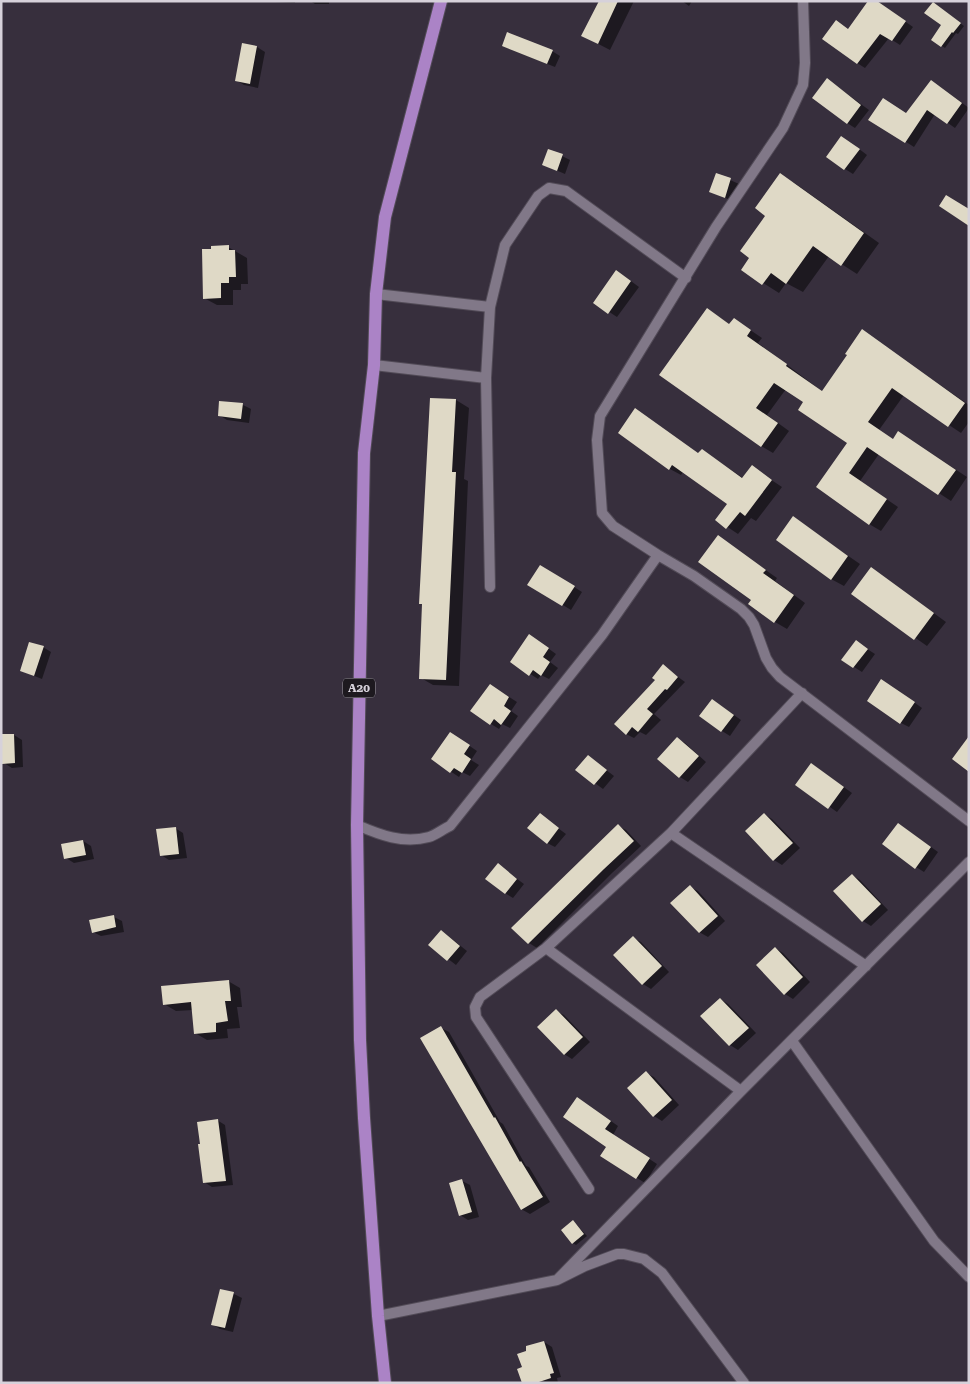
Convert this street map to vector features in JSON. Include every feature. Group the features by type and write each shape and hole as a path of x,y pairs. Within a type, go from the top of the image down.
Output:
{"main road":[{"name":"A20","path":"386,1383 378,1316 360,1040 357,825 364,453 374,365 376,294 385,217 442,1"}],"street":[{"path":"803,1 805,63 803,85 783,128 716,227 600,416 597,440 602,513 613,526 694,576 741,609 754,625 766,658 780,677 969,821"},
{"path":"490,587 486,378 490,307 505,245 538,196 549,188 566,191 686,278"},
{"path":"376,294 490,307"},
{"path":"374,365 486,378"},
{"path":"357,825 380,835 406,840 430,837 450,826 602,634 658,555"},
{"path":"589,1189 476,1017 475,1007 480,997 546,948 670,833 802,693"},
{"path":"670,833 866,966"},
{"path":"557,1280 741,1091 967,868"},
{"path":"546,948 741,1091"},
{"path":"792,1041 934,1242 969,1277"},
{"path":"378,1316 557,1280 586,1266 617,1254 624,1254 644,1259 662,1273 744,1383"}],"building":[{"path":"599,1 618,1 598,44 581,36"},
{"path":"868,1 877,1 906,21 892,41 880,34 857,64 822,39 836,20 848,29"},
{"path":"933,2 961,23 941,47 931,40 941,25 924,13"},
{"path":"507,32 553,50 547,64 502,46"},
{"path":"242,43 257,46 250,84 235,81"},
{"path":"827,78 861,105 847,124 812,98"},
{"path":"931,80 962,103 947,124 927,110 905,143 868,120 883,98 906,113"},
{"path":"841,136 860,149 844,170 826,157"},
{"path":"548,149 563,154 557,171 542,165"},
{"path":"716,173 731,178 725,198 709,192"},
{"path":"780,173 864,233 841,266 813,246 786,284 771,273 762,285 741,270 749,258 740,251 765,216 755,208"},
{"path":"946,195 969,209 969,226 939,206"},
{"path":"229,245 229,250 235,250 236,277 229,277 229,283 221,283 221,298 203,299 202,249 211,249 211,246"},
{"path":"616,270 631,281 608,314 593,303"},
{"path":"707,308 729,324 734,318 751,330 747,336 822,391 862,329 965,403 948,427 892,388 868,422 893,439 898,431 956,470 938,495 867,447 849,473 887,499 869,525 816,487 847,443 798,410 803,402 774,383 756,408 778,423 761,447 659,375"},
{"path":"430,398 456,399 452,472 456,472 446,680 419,679 422,604 419,604"},
{"path":"219,401 243,403 241,419 218,416"},
{"path":"635,408 698,453 702,449 742,478 752,465 772,480 745,516 740,512 726,529 715,520 727,504 672,465 669,470 618,433"},
{"path":"793,516 848,556 831,580 776,540"},
{"path":"718,535 766,570 763,573 794,595 774,623 748,604 751,600 698,562"},
{"path":"540,565 575,586 562,606 527,585"},
{"path":"871,567 934,613 914,640 851,594"},
{"path":"529,634 549,648 543,657 550,662 541,676 533,670 529,676 510,662"},
{"path":"856,640 868,649 853,668 841,660"},
{"path":"29,642 44,646 34,676 20,671"},
{"path":"663,664 678,677 647,709 653,714 638,732 632,727 626,735 614,724 655,680 652,678"},
{"path":"881,679 915,702 900,724 867,701"},
{"path":"490,684 509,697 504,706 511,711 501,725 494,719 490,725 470,711"},
{"path":"712,699 734,715 721,732 699,716"},
{"path":"450,732 470,745 464,754 471,759 462,773 454,768 450,773 431,759"},
{"path":"1,734 14,734 15,763 2,764"},
{"path":"969,736 969,772 952,759"},
{"path":"677,737 699,756 679,778 657,759"},
{"path":"588,755 607,770 594,785 575,770"},
{"path":"811,763 844,787 828,809 795,785"},
{"path":"540,813 559,828 547,844 527,828"},
{"path":"764,813 793,843 773,861 745,831"},
{"path":"898,823 931,847 915,869 882,844"},
{"path":"618,824 634,841 528,944 511,928"},
{"path":"176,827 179,854 160,856 156,829"},
{"path":"83,840 86,855 64,859 61,844"},
{"path":"498,863 517,879 505,894 485,879"},
{"path":"852,874 881,904 862,922 833,891"},
{"path":"690,885 718,916 699,933 670,903"},
{"path":"114,915 116,927 92,933 89,920"},
{"path":"441,930 460,946 447,961 428,945"},
{"path":"633,936 662,966 642,985 613,955"},
{"path":"775,947 803,977 784,995 756,965"},
{"path":"229,980 231,1001 225,1001 228,1021 216,1023 216,1032 194,1034 191,1002 163,1005 161,986"},
{"path":"720,998 749,1028 729,1046 700,1016"},
{"path":"556,1009 583,1037 564,1055 537,1027"},
{"path":"441,1026 520,1162 543,1197 521,1210 420,1038"},
{"path":"646,1071 672,1100 653,1117 627,1088"},
{"path":"577,1097 611,1121 605,1129 650,1158 636,1179 600,1156 606,1147 563,1117"},
{"path":"218,1119 226,1181 203,1183 197,1122"},
{"path":"462,1179 472,1212 459,1216 449,1183"},
{"path":"573,1220 584,1234 572,1244 561,1230"},
{"path":"220,1289 234,1292 225,1328 211,1325"},
{"path":"544,1341 554,1373 550,1374 551,1378 536,1383 522,1383 517,1369 522,1367 517,1354 526,1351 526,1346"}]}
